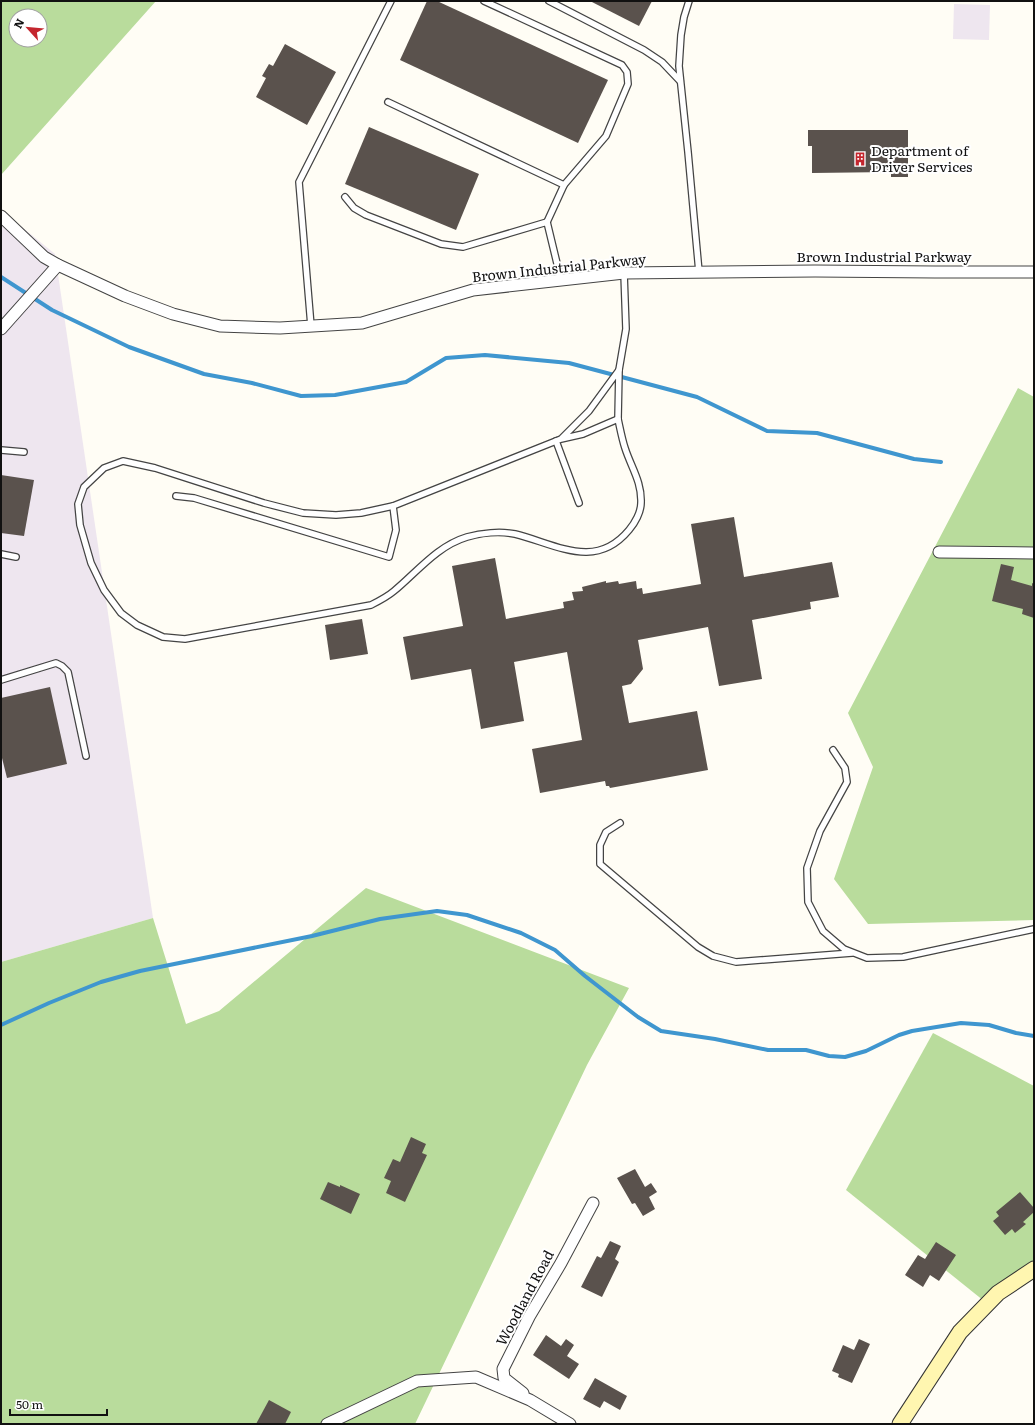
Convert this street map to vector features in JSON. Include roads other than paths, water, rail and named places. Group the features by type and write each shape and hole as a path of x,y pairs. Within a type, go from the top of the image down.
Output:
{"main road":[{"path":"1009,1285 1034,1263"},
{"path":"900,1424 960,1332 998,1293 1034,1269"}],"street":[{"name":"Brown Industrial Parkway","path":"1,216 44,257 58,265 125,296 173,314 220,326 280,328 362,323 473,290 624,273 815,271 1034,272"},
{"path":"1,329 58,265"},
{"path":"939,552 1034,553"},
{"name":"Woodland Road","path":"530,1400 504,1378 503,1369 529,1317 561,1263 593,1203"},
{"path":"327,1424 417,1381 476,1377 530,1400 570,1424"}],"lane":[{"path":"311,326 299,182 391,1"},
{"path":"484,1 622,65 627,72 628,84 606,136 564,185 547,222 561,280"},
{"path":"549,1 644,50 662,62 680,81"},
{"path":"690,1 684,18 678,66 688,152 699,272"},
{"path":"388,102 564,185"},
{"path":"345,197 354,208 366,215 442,244 463,247 547,222"},
{"path":"618,419 583,434 559,440 393,506 361,513 342,515 303,512 264,503 155,468 123,462 104,468 84,487 78,504 80,525 91,562 104,590 121,613 137,625 163,637 185,639 371,606 393,592 438,552 466,537 489,532 513,534 559,548 584,553 604,549 620,541 634,524 642,504 638,479 625,448 618,419 619,370 626,329 624,273"},
{"path":"559,440 589,411 619,370"},
{"path":"559,440 579,503"},
{"path":"1,450 24,452"},
{"path":"176,496 194,498 388,557 396,530 393,506"},
{"path":"1,554 16,557"},
{"path":"1,680 56,664 62,666 68,672 86,756"},
{"path":"833,750 845,768 847,782 820,831 807,868 808,902 823,931 844,949 867,958 903,956 1034,929"},
{"path":"620,823 606,832 600,845 600,864 698,947 713,956 736,962 854,953"}],"waterway":[{"path":"1,277 52,310 129,347 204,374 252,383 301,396 335,395 406,382 446,358 485,355 569,363 697,397 767,431 817,433 914,459 941,462"},
{"path":"1,1025 49,1003 101,982 140,971 312,936 380,919 437,911 467,915 521,933 555,950 585,976 638,1017 661,1031 715,1039 768,1050 806,1050 829,1056 845,1057 866,1051 899,1035 912,1031 961,1023 989,1025 1016,1033 1034,1036"}],"place":[{"name":"Department of Driver Services","path":"860,159"}]}
